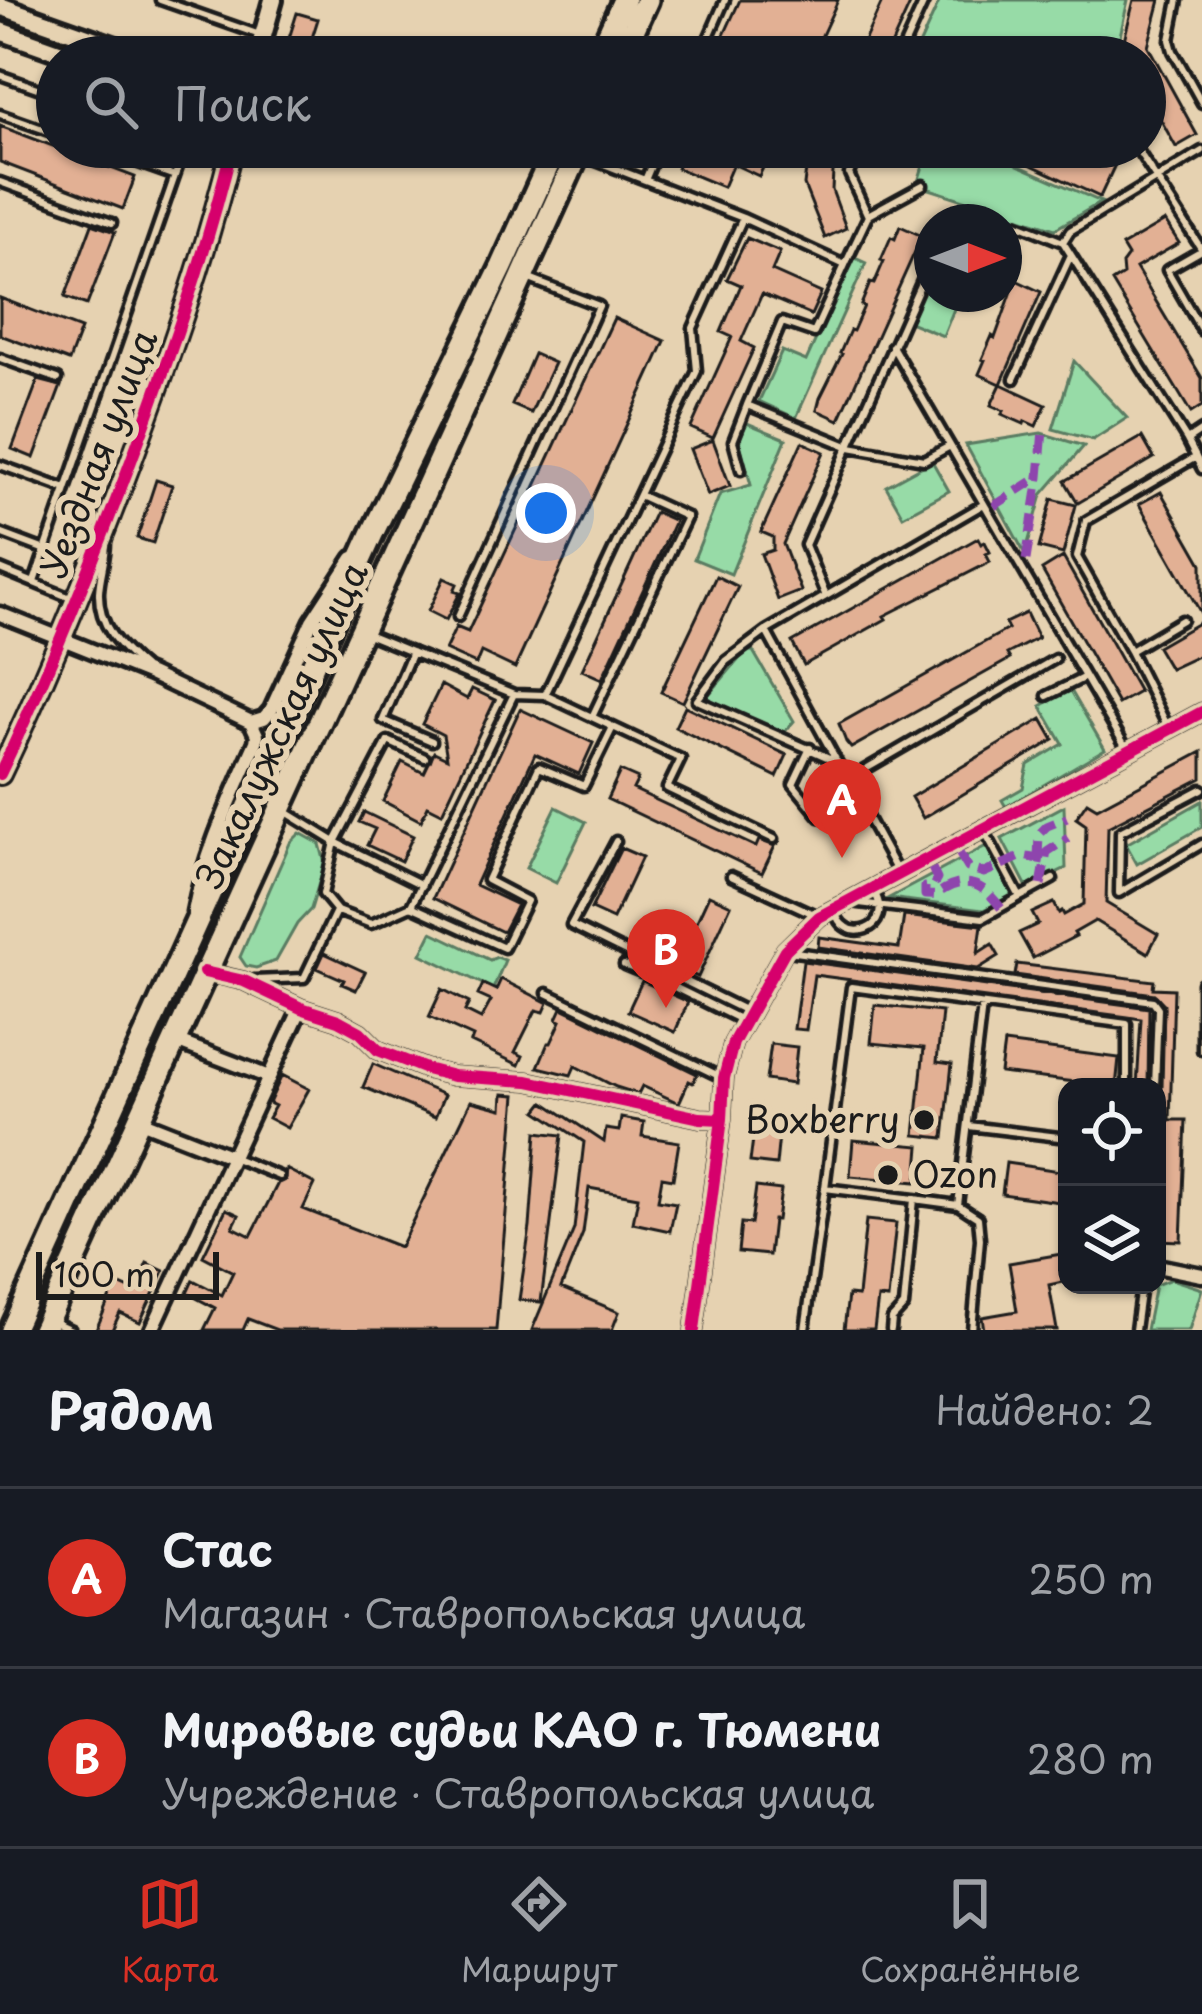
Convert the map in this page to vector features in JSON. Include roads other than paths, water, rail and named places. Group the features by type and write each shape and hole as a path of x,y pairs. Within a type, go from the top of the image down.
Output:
{"highway":[{"path":"608,36 624,0"},
{"path":"631,36 647,0"},
{"path":"12,1330 372,534 502,267 560,168"},
{"name":"Закалужская улица","path":"45,1324 524,277 564,168"}],"street":[{"path":"263,36 273,0"},
{"path":"0,6 85,36"},
{"path":"0,31 36,44"},
{"name":"Уездная улица","path":"0,774 107,524 165,368 226,168"},
{"path":"251,722 271,710 312,621 372,534"},
{"path":"0,614 151,674 251,722 256,742 218,826 199,884 188,945"},
{"path":"694,1330 724,1078 733,1043 785,950 819,917 1202,712"},
{"path":"204,972 244,981 338,1020 378,1050 426,1069 528,1082 722,1119"},
{"path":"152,1330 301,1008"},
{"path":"173,1040 269,1077"},
{"path":"138,1120 232,1157"},
{"path":"1166,1268 1202,1275"}],"lane":[{"path":"160,0 263,36"},
{"path":"709,36 725,0"},
{"path":"909,36 925,0"},
{"path":"1178,0 1170,40 1202,103"},
{"path":"0,75 36,88"},
{"path":"0,114 36,127"},
{"path":"1063,242 1072,229 1202,152"},
{"path":"152,168 175,176"},
{"path":"34,582 178,168"},
{"path":"616,168 845,265"},
{"path":"645,180 650,168"},
{"path":"851,168 849,174 868,216"},
{"path":"1151,168 1202,250 1167,270 1202,331"},
{"path":"0,182 112,223"},
{"path":"741,470 733,441 782,322 814,333 868,216 923,185"},
{"path":"545,695 698,371 693,328 743,218"},
{"path":"1022,225 1063,242 1202,469"},
{"path":"1014,379 1071,254"},
{"path":"458,617 599,306 524,277"},
{"path":"825,594 805,545 914,298"},
{"path":"892,346 1129,752"},
{"path":"0,358 58,379"},
{"path":"747,405 850,447 924,460 950,446"},
{"path":"1187,440 1202,430"},
{"path":"1170,730 1078,557 1086,521 1196,457"},
{"path":"0,465 67,489"},
{"path":"592,717 687,517 639,495"},
{"path":"836,761 698,700 726,662 766,631 984,504"},
{"path":"107,524 106,562 99,589 101,617 111,637 151,674"},
{"path":"0,533 45,550"},
{"path":"0,569 76,601"},
{"path":"1130,651 1182,620"},
{"path":"766,631 900,876"},
{"path":"362,632 514,694 545,695 681,759 667,788 774,839"},
{"path":"412,652 383,721 432,741"},
{"path":"847,780 1054,659"},
{"path":"1047,697 1084,676"},
{"path":"425,758 388,741 335,842 323,894 337,911 371,925 411,906 514,694"},
{"path":"411,906 504,948 526,901 487,880 539,767 584,786 613,727"},
{"path":"810,748 793,784 820,818 857,800"},
{"path":"1202,789 1120,832 1119,893 1202,844"},
{"path":"280,808 335,842 422,885"},
{"path":"984,830 1020,897"},
{"path":"616,842 571,925 746,1017"},
{"path":"731,876 819,917"},
{"path":"850,902 983,919 1053,879"},
{"path":"835,909 842,926 863,930 878,921 880,905 873,890"},
{"path":"244,981 304,978 337,911"},
{"path":"785,950 1153,1001 1158,1008 1155,1078"},
{"path":"625,965 746,1017"},
{"path":"1202,983 1202,1050"},
{"path":"805,1330 851,987 1127,1024 1127,1078"},
{"path":"547,992 724,1078"},
{"path":"958,1205 982,1004"},
{"path":"968,1126 1058,1137"},
{"path":"232,1157 279,1176"},
{"path":"825,1189 958,1205 977,1218 980,1239 971,1330"},
{"path":"891,1330 892,1319 904,1306 914,1199"},
{"path":"1135,1330 1141,1294"},
{"path":"45,1324 70,1330"}],"place":[{"name":"Стас","path":"842,858"},
{"name":"Мировые судьи КАО г. Тюмени","path":"666,1008"},
{"name":"Boxberry","path":"924,1120"},
{"name":"Ozon","path":"888,1175"}]}
